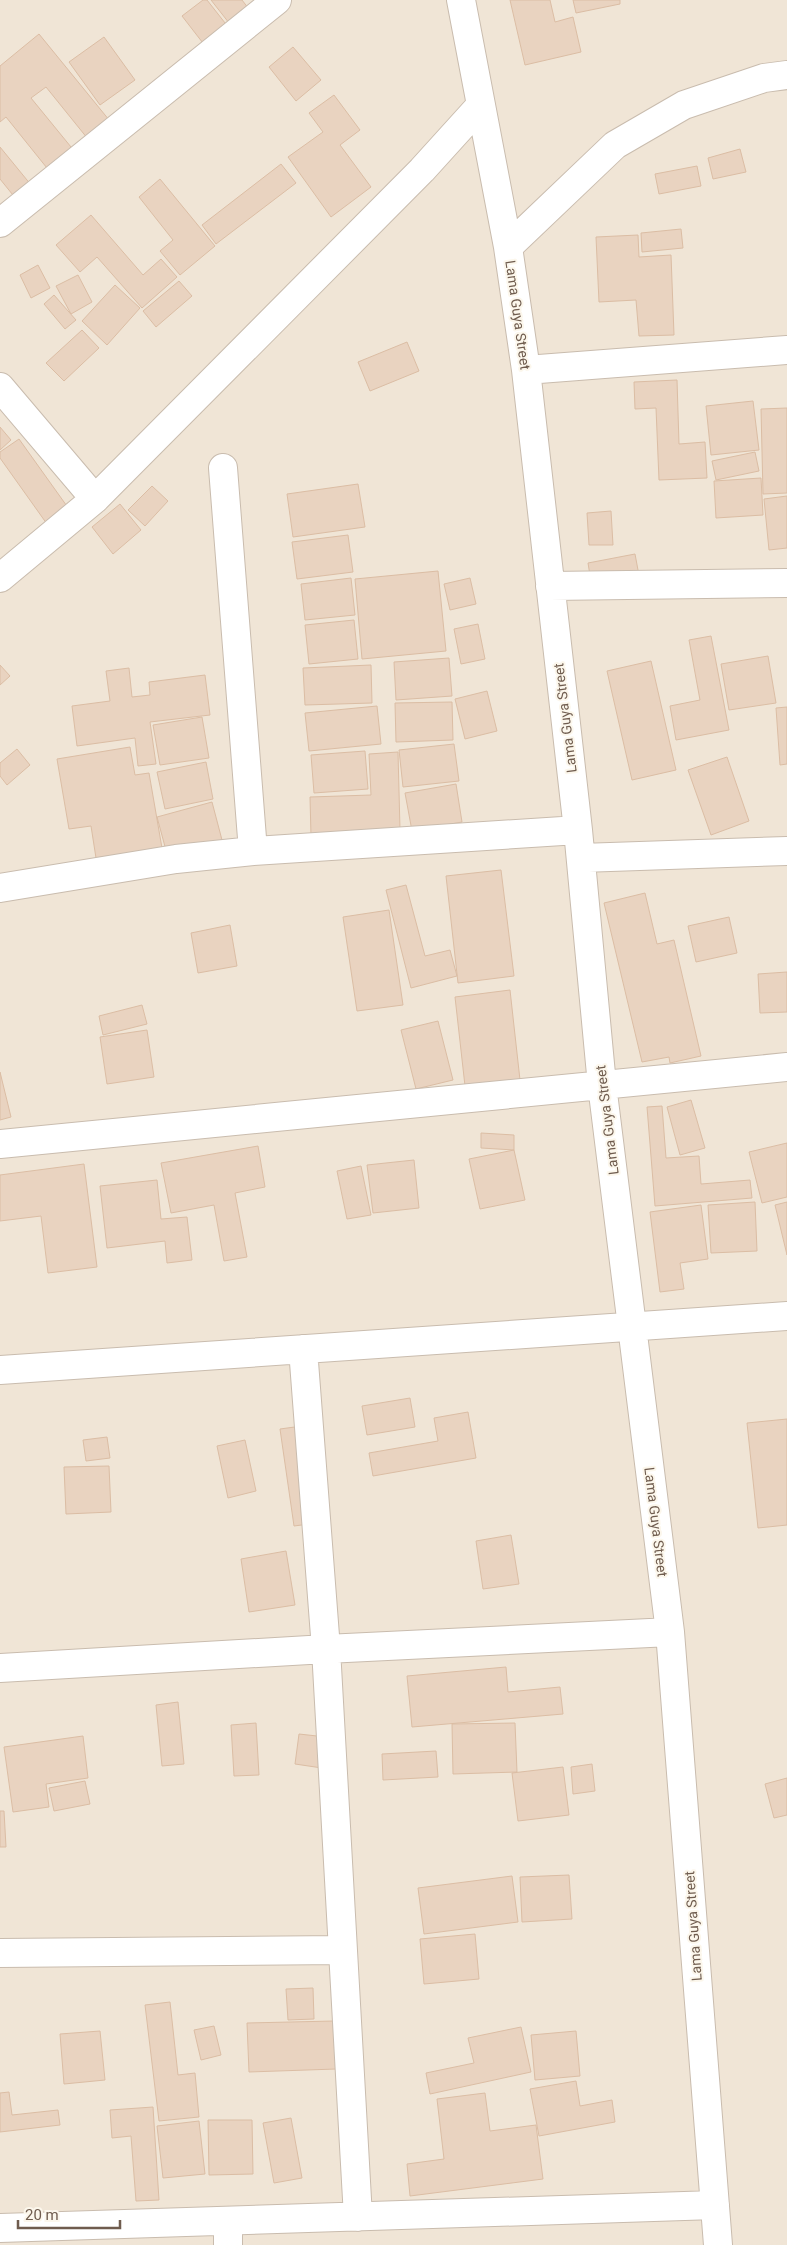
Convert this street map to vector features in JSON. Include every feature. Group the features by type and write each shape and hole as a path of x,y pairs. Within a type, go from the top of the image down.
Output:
{"street":[{"path":"0,222 277,0"},
{"name":"Lama Guya Street","path":"461,0 508,247 526,370 581,858 602,1084 670,1632 718,2245"},
{"path":"508,247 615,145 684,105 764,78 787,75"},
{"path":"0,578 95,499 422,170 480,106"},
{"path":"526,370 787,350"},
{"path":"0,387 95,499"},
{"path":"223,468 253,851"},
{"path":"550,586 787,583"},
{"path":"0,888 176,859 253,851 578,830"},
{"path":"581,858 787,851"},
{"path":"0,1144 787,1066"},
{"path":"1,1367 303,1349 787,1316"},
{"path":"303,1349 326,1649 358,2217"},
{"path":"0,1668 670,1632"},
{"path":"0,1953 342,1950"},
{"path":"0,2228 228,2233 358,2217 715,2205"}],"shaded area":[{"path":"0,0 787,0 787,2245 0,2245"}],"building":[{"path":"203,0 207,0 229,28 206,47 182,16"},
{"path":"211,0 242,0 252,13 233,28"},
{"path":"510,0 550,0 555,22 573,17 581,52 525,65"},
{"path":"573,0 620,0 620,4 576,13"},
{"path":"39,34 114,126 92,144 46,87 31,98 80,158 55,178 6,117 0,122 0,66"},
{"path":"104,37 135,80 100,105 69,62"},
{"path":"293,47 321,80 296,101 269,67"},
{"path":"334,95 360,130 340,145 371,187 331,217 288,157 323,132 309,113"},
{"path":"0,147 36,191 21,205 0,179"},
{"path":"740,149 746,172 713,179 708,158"},
{"path":"281,164 296,183 216,244 202,225"},
{"path":"697,166 701,186 659,194 655,174"},
{"path":"160,179 215,246 180,275 160,251 173,240 139,197"},
{"path":"91,215 143,275 161,259 177,277 142,308 97,257 80,272 56,245"},
{"path":"681,229 683,248 642,252 641,233"},
{"path":"638,235 639,257 671,255 674,335 639,336 636,300 599,302 596,237"},
{"path":"38,265 50,288 31,298 20,275"},
{"path":"78,275 92,302 71,314 56,286"},
{"path":"179,281 192,296 156,327 143,311"},
{"path":"115,285 140,308 107,345 82,321"},
{"path":"54,295 76,320 65,329 44,304"},
{"path":"82,330 99,348 64,381 46,363"},
{"path":"407,342 419,371 370,391 358,362"},
{"path":"677,380 679,444 705,442 707,478 659,480 656,408 635,409 634,382"},
{"path":"753,401 759,450 711,455 706,406"},
{"path":"787,408 787,493 763,494 761,409"},
{"path":"0,427 11,440 0,450"},
{"path":"19,439 69,509 47,524 0,458 0,452"},
{"path":"755,452 759,471 716,480 712,461"},
{"path":"761,478 763,515 716,518 714,481"},
{"path":"358,484 365,527 293,537 287,494"},
{"path":"152,486 168,501 145,526 128,510"},
{"path":"787,496 787,548 769,550 764,499"},
{"path":"120,504 141,530 113,554 92,527"},
{"path":"611,511 613,545 589,545 587,513"},
{"path":"348,535 353,572 297,579 292,542"},
{"path":"635,554 641,586 593,594 588,563"},
{"path":"438,571 446,651 362,659 355,579"},
{"path":"351,578 355,615 305,620 301,584"},
{"path":"470,578 476,604 450,610 444,584"},
{"path":"354,620 358,659 309,664 305,625"},
{"path":"478,624 485,659 461,664 454,629"},
{"path":"711,636 729,730 676,740 670,706 700,700 689,640"},
{"path":"768,656 776,703 729,710 721,664"},
{"path":"449,658 452,696 396,700 394,662"},
{"path":"651,661 676,770 632,780 607,671"},
{"path":"0,665 10,676 0,685"},
{"path":"371,665 372,703 305,705 303,668"},
{"path":"129,668 132,697 150,695 149,682 205,675 210,715 150,722 156,764 138,766 135,738 77,746 72,706 110,701 106,671"},
{"path":"487,691 497,731 465,739 455,699"},
{"path":"452,702 453,740 396,742 395,703"},
{"path":"377,706 381,744 309,751 305,713"},
{"path":"787,707 787,764 780,765 776,708"},
{"path":"202,717 209,758 160,765 153,725"},
{"path":"454,744 459,781 403,787 399,750"},
{"path":"130,747 135,775 149,773 162,848 96,858 91,826 69,829 57,759"},
{"path":"17,749 30,765 7,785 0,776 0,763"},
{"path":"365,751 368,789 314,793 311,755"},
{"path":"398,752 400,830 311,836 310,797 371,795 369,754"},
{"path":"727,757 749,821 711,835 688,770"},
{"path":"206,762 213,799 165,809 157,772"},
{"path":"456,784 462,822 412,831 405,793"},
{"path":"212,802 222,840 167,854 157,817"},
{"path":"501,870 514,976 458,983 446,876"},
{"path":"406,885 425,956 450,950 457,976 411,988 386,890"},
{"path":"645,893 657,944 674,940 701,1056 670,1063 669,1057 642,1062 604,903"},
{"path":"389,910 403,1005 357,1011 343,917"},
{"path":"729,917 737,953 696,962 688,926"},
{"path":"230,925 237,966 198,973 191,933"},
{"path":"787,972 787,1012 760,1013 758,974"},
{"path":"510,990 520,1080 465,1086 455,997"},
{"path":"142,1005 147,1024 103,1035 99,1016"},
{"path":"438,1021 453,1080 416,1089 401,1030"},
{"path":"147,1030 154,1077 107,1084 100,1037"},
{"path":"0,1072 11,1117 0,1120"},
{"path":"691,1100 705,1148 680,1155 667,1107"},
{"path":"662,1106 666,1158 699,1156 701,1184 750,1180 752,1198 655,1206 647,1107"},
{"path":"481,1133 514,1135 514,1150 481,1148"},
{"path":"787,1143 787,1197 762,1203 749,1152"},
{"path":"258,1146 265,1187 235,1193 247,1257 224,1261 214,1205 171,1213 161,1163"},
{"path":"514,1150 525,1200 480,1209 469,1159"},
{"path":"414,1160 419,1208 373,1213 367,1165"},
{"path":"84,1164 97,1267 48,1273 41,1216 0,1221 0,1175"},
{"path":"361,1166 371,1215 347,1219 337,1171"},
{"path":"157,1180 161,1219 187,1217 192,1260 167,1263 165,1241 107,1248 100,1186"},
{"path":"755,1202 757,1251 711,1253 708,1205"},
{"path":"787,1202 787,1255 775,1205"},
{"path":"701,1205 708,1259 680,1263 684,1289 660,1292 650,1212"},
{"path":"410,1398 415,1427 367,1435 362,1406"},
{"path":"468,1412 476,1458 373,1476 369,1453 438,1441 434,1418"},
{"path":"787,1419 787,1525 758,1528 747,1423"},
{"path":"302,1426 317,1523 294,1526 280,1429"},
{"path":"107,1437 110,1458 86,1461 83,1440"},
{"path":"245,1440 256,1491 228,1498 217,1446"},
{"path":"109,1466 111,1512 66,1514 64,1467"},
{"path":"511,1535 519,1584 483,1589 476,1541"},
{"path":"286,1551 295,1605 249,1612 241,1559"},
{"path":"506,1667 508,1692 560,1687 563,1714 412,1727 407,1676"},
{"path":"178,1702 184,1764 162,1766 156,1705"},
{"path":"256,1723 259,1775 234,1776 231,1725"},
{"path":"515,1723 517,1772 453,1774 452,1724"},
{"path":"299,1734 326,1737 322,1768 295,1764"},
{"path":"83,1736 88,1778 46,1784 49,1807 13,1812 4,1747"},
{"path":"436,1751 438,1777 383,1780 382,1754"},
{"path":"592,1764 595,1791 573,1794 571,1767"},
{"path":"563,1767 569,1815 518,1821 512,1773"},
{"path":"787,1778 787,1815 774,1818 765,1784"},
{"path":"85,1781 90,1804 54,1811 49,1788"},
{"path":"0,1811 4,1811 6,1847 0,1847"},
{"path":"569,1875 572,1919 522,1922 520,1877"},
{"path":"512,1876 518,1922 424,1934 418,1888"},
{"path":"475,1934 479,1979 424,1984 420,1939"},
{"path":"313,1988 314,2019 288,2020 286,1989"},
{"path":"170,2002 178,2075 195,2073 199,2117 159,2121 145,2005"},
{"path":"334,2021 336,2069 249,2072 247,2023"},
{"path":"214,2026 221,2055 201,2060 194,2030"},
{"path":"521,2027 531,2072 430,2094 426,2073 474,2063 468,2038"},
{"path":"100,2031 105,2080 64,2084 60,2034"},
{"path":"576,2031 580,2076 535,2080 531,2035"},
{"path":"576,2081 580,2106 612,2100 615,2122 539,2136 530,2089"},
{"path":"9,2092 12,2115 58,2110 60,2125 0,2132 0,2093"},
{"path":"485,2093 490,2131 536,2125 543,2179 410,2196 407,2164 444,2159 437,2099"},
{"path":"153,2107 159,2200 136,2201 131,2136 112,2138 110,2110"},
{"path":"291,2118 302,2178 274,2183 263,2123"},
{"path":"208,2120 252,2120 253,2174 209,2175"},
{"path":"199,2121 205,2174 163,2178 157,2126"}]}
